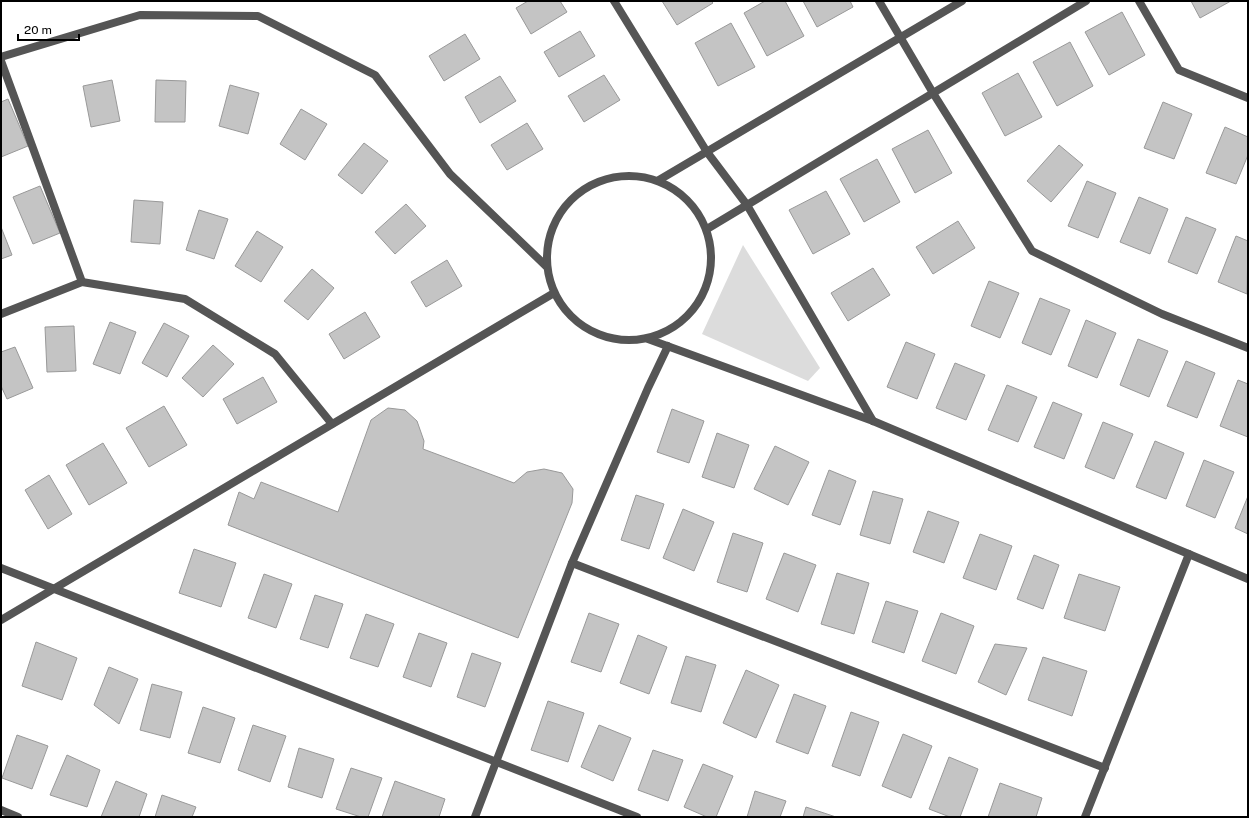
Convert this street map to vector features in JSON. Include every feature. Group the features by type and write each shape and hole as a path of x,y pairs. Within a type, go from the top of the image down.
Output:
{"street":[{"path":"614,1 707,152 747,205 873,421"},
{"path":"879,1 933,93 1032,251 1162,314 1248,348"},
{"path":"660,180 962,1"},
{"path":"708,229 1086,1"},
{"path":"1139,1 1179,70 1248,98"},
{"path":"1,57 140,15 258,16 375,75 450,174 546,266"},
{"path":"1,61 82,282"},
{"path":"632,175 660,180 689,200 708,229 712,257 708,284 695,309 674,328 648,338 620,340 593,332 570,316 554,293 546,266 548,238 560,212 579,192 604,179 632,175"},
{"path":"1,314 82,282 185,299 275,354 332,424"},
{"path":"1,620 554,293"},
{"path":"648,338 873,421 1248,579"},
{"path":"475,817 572,563 648,388 668,346"},
{"path":"1085,817 1188,554"},
{"path":"572,563 1105,768"},
{"path":"1,568 637,817"},
{"path":"1,810 18,817"}],"shaded area":[{"path":"743,245 820,368 808,381 702,334"}],"building":[{"path":"528,1 560,1 567,12 531,34 516,8"},
{"path":"662,1 711,1 713,3 677,25"},
{"path":"765,1 785,1 804,36 767,56 744,13"},
{"path":"803,1 850,1 853,7 817,27"},
{"path":"1191,1 1231,1 1200,18"},
{"path":"1122,12 1145,55 1109,75 1085,32"},
{"path":"731,23 755,67 718,86 695,43"},
{"path":"580,31 595,56 559,77 544,52"},
{"path":"465,34 480,59 444,81 429,56"},
{"path":"1070,42 1093,86 1057,106 1033,62"},
{"path":"1018,73 1042,117 1005,136 982,93"},
{"path":"604,75 620,100 584,122 568,96"},
{"path":"500,76 516,101 480,123 465,97"},
{"path":"112,80 120,121 91,127 83,86"},
{"path":"156,80 186,81 185,122 155,122"},
{"path":"230,85 259,93 248,134 219,126"},
{"path":"8,99 28,146 1,157 1,102"},
{"path":"1163,102 1192,114 1174,159 1144,148"},
{"path":"301,109 327,124 305,160 280,144"},
{"path":"527,123 543,149 507,170 491,145"},
{"path":"1225,127 1248,137 1248,155 1236,184 1206,173"},
{"path":"928,130 952,173 915,193 892,149"},
{"path":"364,143 388,161 362,194 338,175"},
{"path":"1059,145 1083,165 1051,202 1027,181"},
{"path":"877,159 900,202 864,222 840,179"},
{"path":"1087,181 1116,193 1098,238 1068,226"},
{"path":"40,186 60,233 33,244 13,197"},
{"path":"826,191 850,234 813,254 789,210"},
{"path":"1139,197 1168,209 1150,254 1120,242"},
{"path":"134,200 163,202 160,244 131,242"},
{"path":"406,204 426,226 395,254 375,232"},
{"path":"199,210 228,219 214,259 186,250"},
{"path":"1186,217 1216,229 1197,274 1168,262"},
{"path":"958,221 975,248 933,274 916,247"},
{"path":"1,227 12,255 1,259"},
{"path":"257,231 283,247 261,282 235,266"},
{"path":"1236,236 1248,241 1247,294 1218,282"},
{"path":"447,260 462,286 426,307 411,282"},
{"path":"873,268 890,295 848,321 831,293"},
{"path":"312,269 334,288 308,320 284,301"},
{"path":"989,281 1019,293 1000,338 971,326"},
{"path":"1040,298 1070,310 1051,355 1022,343"},
{"path":"365,312 380,337 344,359 329,334"},
{"path":"1086,320 1116,333 1097,378 1068,366"},
{"path":"110,322 136,332 120,374 93,364"},
{"path":"164,323 189,336 167,377 142,363"},
{"path":"74,326 76,371 47,372 45,327"},
{"path":"1138,339 1168,351 1149,397 1120,385"},
{"path":"906,342 935,354 917,399 887,387"},
{"path":"213,345 234,364 203,397 182,378"},
{"path":"15,347 33,388 7,399 1,386 1,352"},
{"path":"1186,361 1215,373 1197,418 1167,406"},
{"path":"955,363 985,375 966,420 936,408"},
{"path":"263,377 277,402 237,424 223,399"},
{"path":"1238,380 1248,384 1248,437 1220,426"},
{"path":"1007,385 1037,397 1018,442 988,430"},
{"path":"1053,402 1082,414 1064,459 1034,447"},
{"path":"164,406 187,445 149,467 126,428"},
{"path":"388,408 405,410 417,421 424,441 423,449 514,483 527,472 544,469 562,473 573,489 572,503 518,638 228,525 239,492 254,499 261,482 338,512 371,420"},
{"path":"672,409 704,421 689,463 657,452"},
{"path":"1103,422 1133,434 1114,479 1085,467"},
{"path":"717,433 749,445 734,488 702,477"},
{"path":"1155,441 1184,453 1166,499 1136,487"},
{"path":"103,443 127,483 89,505 66,465"},
{"path":"775,446 809,462 788,505 754,489"},
{"path":"1204,460 1234,472 1215,518 1186,506"},
{"path":"829,470 856,481 840,525 812,515"},
{"path":"49,475 72,514 48,529 25,490"},
{"path":"873,491 903,499 890,544 860,535"},
{"path":"636,495 664,504 649,549 621,540"},
{"path":"1248,496 1248,534 1235,528"},
{"path":"683,509 714,522 694,571 663,558"},
{"path":"928,511 959,522 944,563 913,552"},
{"path":"733,533 763,543 747,592 717,582"},
{"path":"980,534 1012,546 996,590 963,578"},
{"path":"194,549 236,563 221,607 179,593"},
{"path":"784,553 816,565 798,612 766,599"},
{"path":"1034,555 1059,565 1043,609 1017,599"},
{"path":"837,573 869,583 854,634 821,624"},
{"path":"264,574 292,584 276,628 248,618"},
{"path":"1079,574 1120,587 1105,631 1064,618"},
{"path":"315,595 343,604 328,648 300,639"},
{"path":"886,601 918,611 904,653 872,642"},
{"path":"589,613 619,624 601,672 571,662"},
{"path":"941,613 974,626 956,674 922,661"},
{"path":"366,614 394,624 378,667 350,658"},
{"path":"419,633 447,643 431,687 403,677"},
{"path":"638,635 667,647 649,694 620,683"},
{"path":"36,642 77,658 62,700 22,686"},
{"path":"995,644 1027,648 1006,695 978,682"},
{"path":"472,653 501,663 485,707 457,697"},
{"path":"686,656 716,665 701,712 671,703"},
{"path":"1043,657 1087,671 1072,716 1028,700"},
{"path":"109,667 138,679 119,724 94,705"},
{"path":"746,670 779,685 756,738 723,723"},
{"path":"152,684 182,692 170,738 140,730"},
{"path":"794,694 826,706 808,754 776,742"},
{"path":"548,701 584,713 568,762 531,750"},
{"path":"203,707 235,718 220,763 188,753"},
{"path":"851,712 879,722 860,776 832,766"},
{"path":"253,725 286,736 270,782 238,770"},
{"path":"599,725 631,738 613,781 581,767"},
{"path":"903,734 932,746 911,798 882,786"},
{"path":"17,735 48,746 32,789 2,778"},
{"path":"299,748 334,759 322,798 288,787"},
{"path":"653,750 683,760 668,801 638,790"},
{"path":"67,755 100,770 87,807 50,795"},
{"path":"949,757 978,769 960,817 950,817 929,809"},
{"path":"703,764 733,776 716,817 707,817 684,807"},
{"path":"351,768 382,778 368,817 361,817 336,809"},
{"path":"116,781 147,794 139,817 101,817"},
{"path":"395,781 445,799 439,817 382,817"},
{"path":"1000,783 1042,798 1036,817 988,817"},
{"path":"755,791 786,801 780,817 747,817"},
{"path":"162,795 196,807 192,817 155,817"},
{"path":"806,807 836,817 803,817"}]}
